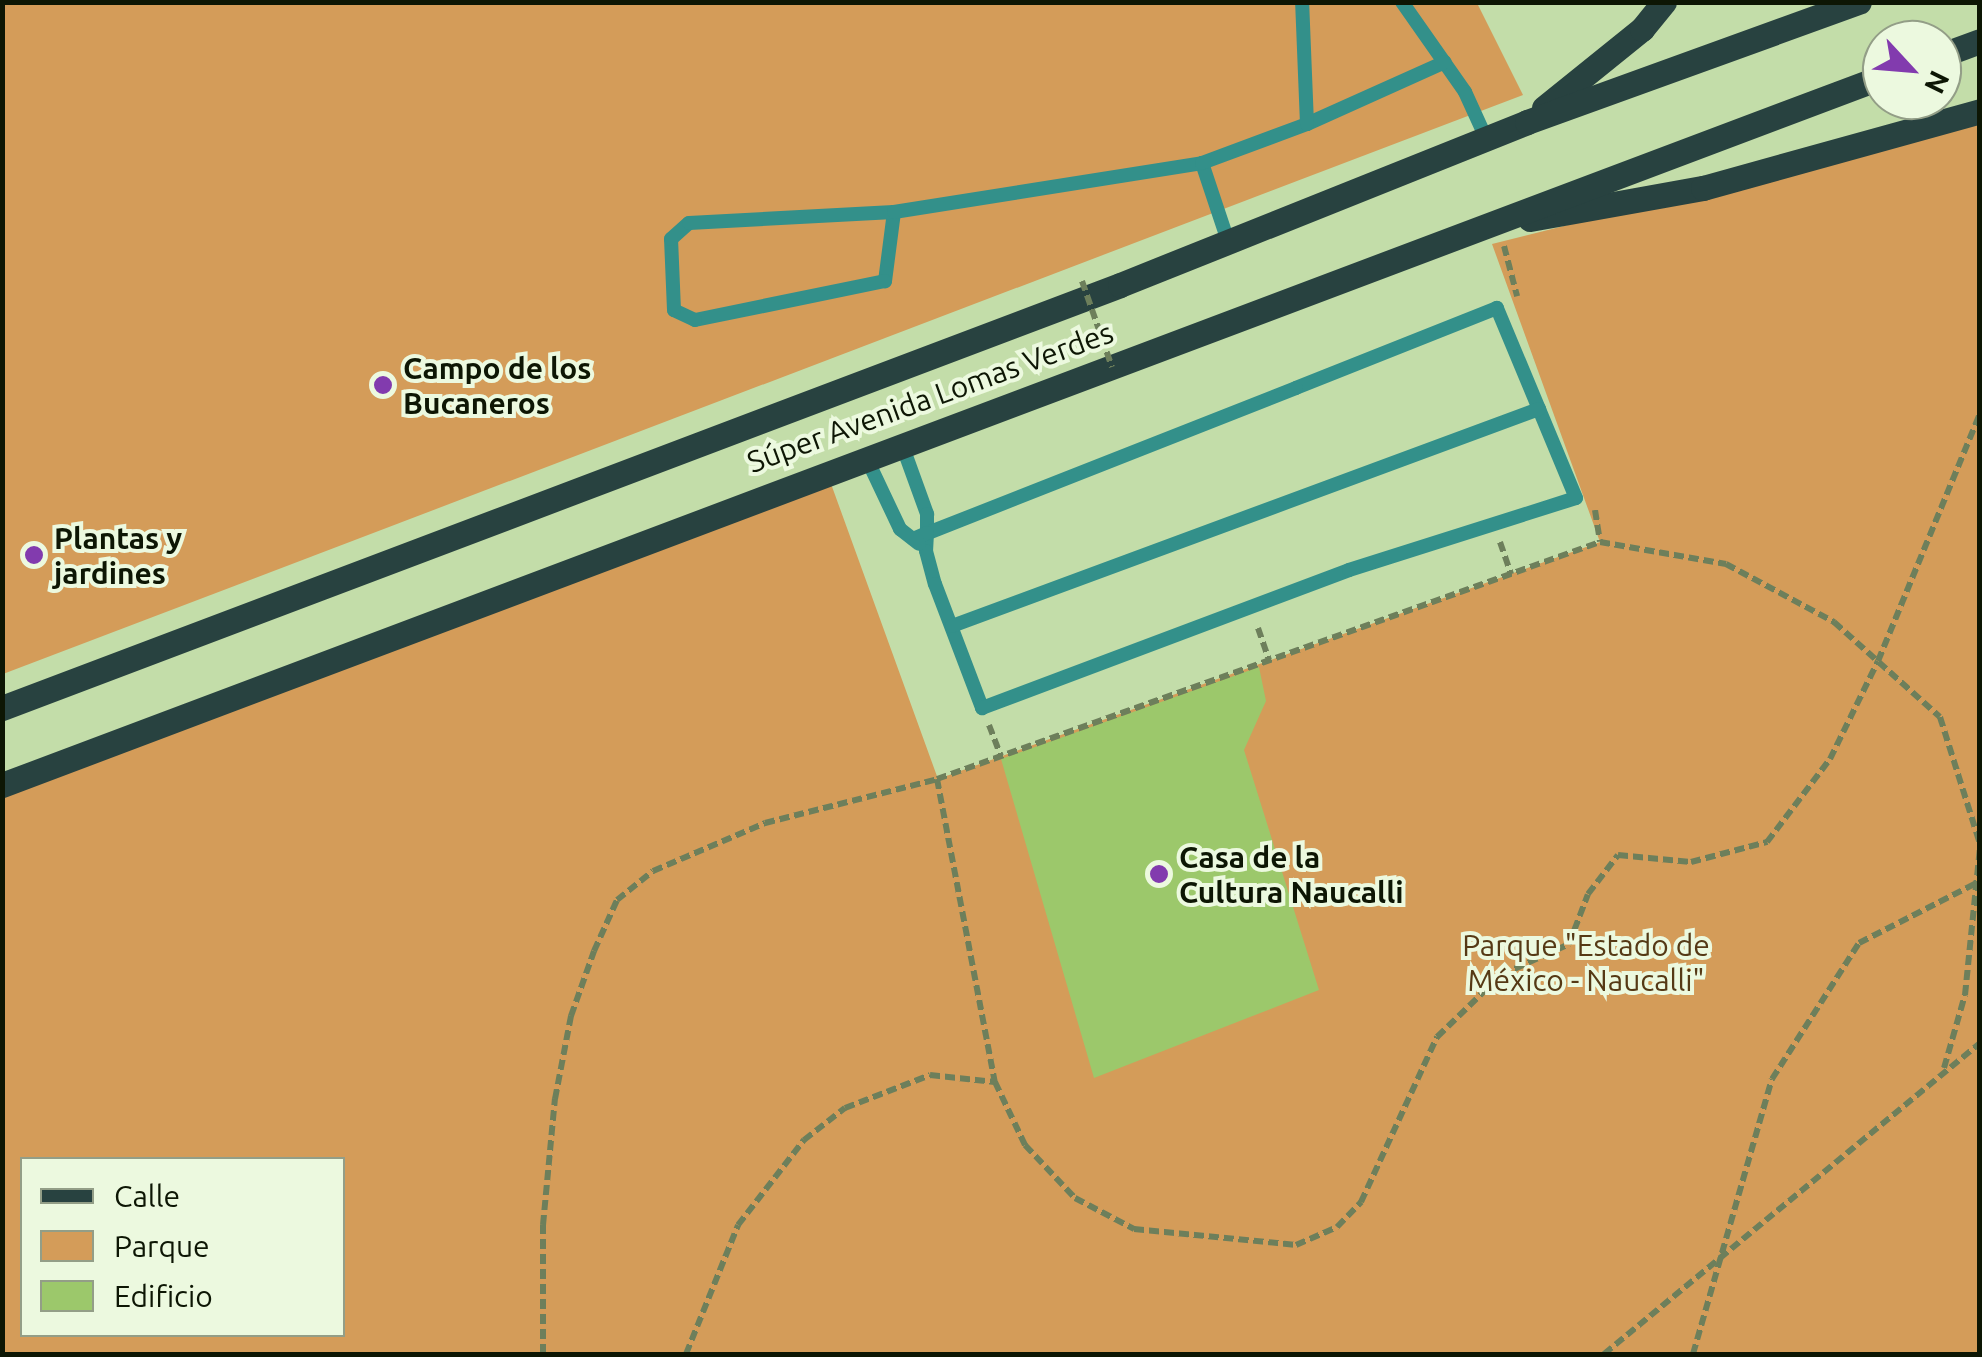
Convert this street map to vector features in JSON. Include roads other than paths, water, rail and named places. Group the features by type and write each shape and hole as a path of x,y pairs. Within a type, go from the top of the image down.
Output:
{"main road":[{"path":"1527,122 1642,29 1664,2"},
{"name":"Súper Avenida Lomas Verdes","path":"2,708 1228,241 1527,122 1859,2"},
{"name":"Súper Avenida Lomas Verdes","path":"2,785 900,442 1862,84"},
{"path":"1490,223 1703,188 1980,111"}],"lane":[{"path":"1302,2 1308,124"},
{"path":"1402,2 1445,62 1486,138"},
{"path":"894,212 885,281 695,320 674,310 671,239 688,223 894,212 1202,162 1308,124 1445,62"},
{"path":"1202,162 1228,241"},
{"path":"866,456 900,528 920,536 1497,308 1576,498 1250,607 982,708 920,536 927,514 900,442"},
{"path":"952,626 1539,409"}],"place":[{"name":"Campo de los Bucaneros","path":"383,385"},
{"name":"Plantas y jardines","path":"34,555"},
{"name":"Casa de la Cultura Naucalli","path":"1159,874"}],"park label":[{"name":"Parque \"Estado de México - Naucalli\"","path":"1586,962"}]}
